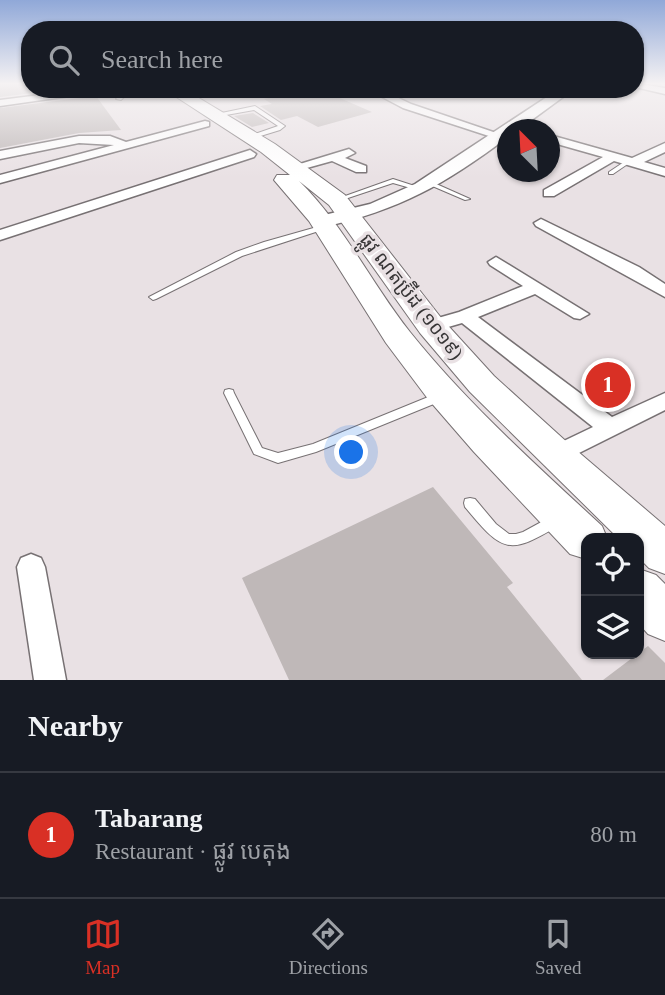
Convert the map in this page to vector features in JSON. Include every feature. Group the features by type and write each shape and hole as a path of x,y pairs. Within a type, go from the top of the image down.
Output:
{"main road":[{"name":"ផ្លូវ ណតប្រ៊ីដ (១០១៩)","path":"201,115 210,119"},
{"name":"ផ្លូវ ណតប្រ៊ីដ (១០១៩)","path":"205,115 250,146 306,199 334,216 375,305 443,395 581,535"},
{"name":"ផ្លូវ ណតប្រ៊ីដ (១០១៩)","path":"250,146 296,167 334,216 482,384 555,455 665,554"},
{"path":"644,596 665,617"}],"street":[{"path":"443,115 497,128"},
{"path":"0,179 210,119"},
{"path":"0,155 95,139 113,139 125,145"},
{"path":"334,216 373,211 427,186 497,139"},
{"path":"560,141 665,172"},
{"path":"0,235 250,146"},
{"path":"631,162 665,147"},
{"path":"296,167 349,153"},
{"path":"549,193 614,156"},
{"path":"332,157 361,169"},
{"path":"541,223 633,271 665,292"},
{"path":"496,262 580,314"},
{"path":"431,326 465,316 536,287"},
{"path":"465,316 610,428"},
{"path":"555,455 665,401"},
{"path":"31,568 50,680"}],"lane":[{"path":"210,119 227,115"},
{"path":"250,146 282,125 266,115"},
{"path":"611,173 631,162"},
{"path":"427,186 467,199"},
{"path":"153,297 239,254 334,216"},
{"path":"229,393 258,451 278,458 316,448 443,395"},
{"path":"470,503 498,536 511,541 524,541 562,516"}],"building":[{"path":"0,115 110,115 121,130 79,133 0,148"},
{"path":"256,115 269,123 252,127 234,116"},
{"path":"273,115 362,115 318,127 297,116 281,120"},
{"path":"433,487 513,583 507,587 582,680 289,680 242,578"},
{"path":"648,646 665,663 665,680 603,680 631,659 644,659 644,649"}],"place":[{"name":"Tabarang","path":"608,385"}]}
